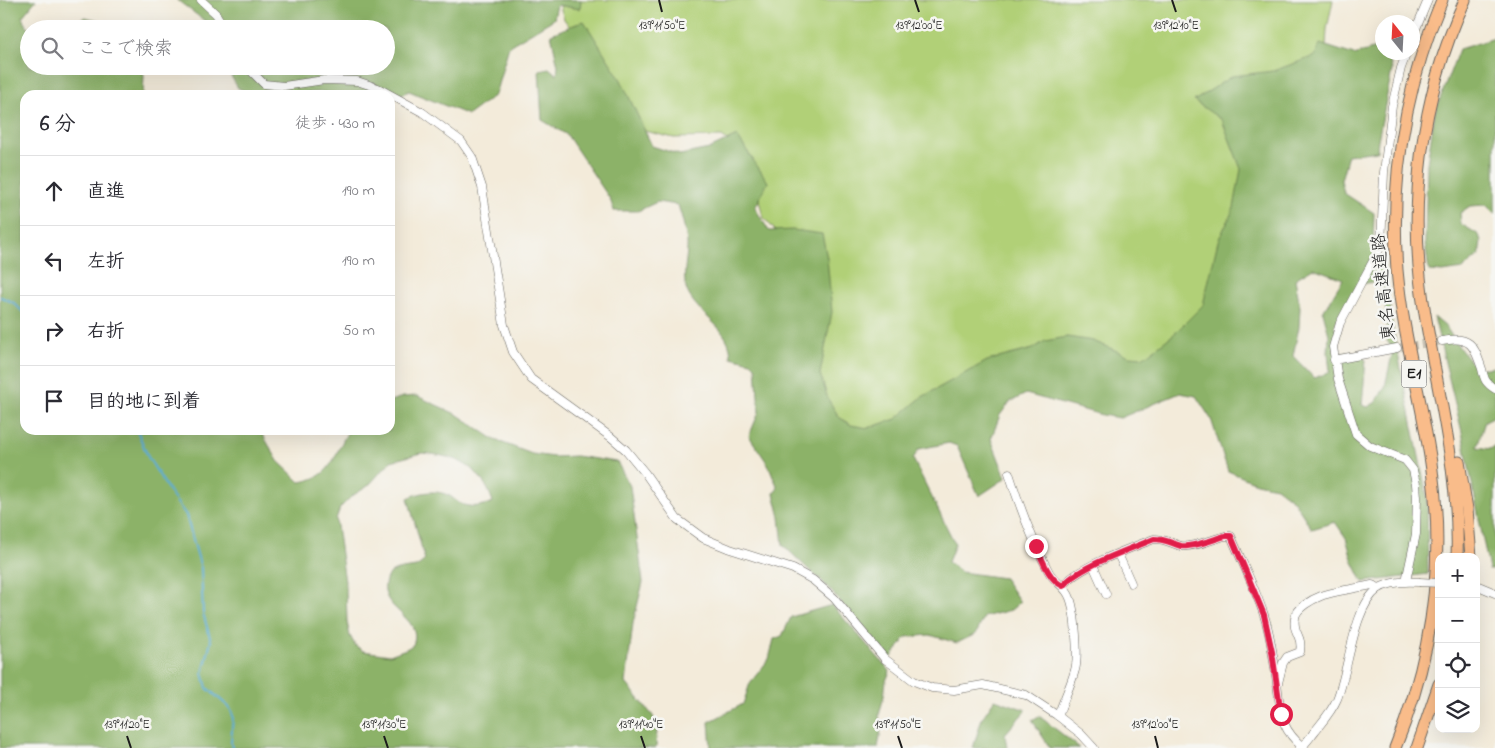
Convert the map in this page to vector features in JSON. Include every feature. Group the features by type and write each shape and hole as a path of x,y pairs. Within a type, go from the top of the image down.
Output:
{"highway":[{"name":"東名高速道路","path":"1395,748 1407,717 1430,629 1435,595 1437,550 1432,470 1400,295 1396,248 1398,165 1406,107 1422,49 1442,0"},
{"name":"東名高速道路","path":"1457,553 1456,495 1443,405 1421,291 1417,225 1421,148 1433,89 1449,37 1465,0"},
{"path":"1443,405 1454,440 1460,468 1471,553"},
{"path":"1389,748 1420,672"},
{"path":"1417,748 1438,688"}],"street":[{"path":"201,0 220,20"},
{"path":"1420,19 1428,0"},
{"path":"1404,60 1392,106 1384,172 1381,246 1379,253 1340,323 1333,347 1338,379 1356,434 1370,446 1406,460 1413,470 1417,497 1416,534 1406,581"},
{"path":"256,75 264,84 284,86 324,80 357,81 382,90"},
{"path":"395,97 422,112 461,141 472,157 482,187 504,325 513,352 531,379 611,436 626,450 645,473 677,519 703,538 730,550 793,570 813,580 834,598 885,659 914,681 932,688 954,690 983,685 1026,695 1058,716 1081,734 1094,748"},
{"path":"1442,341 1452,339 1465,340 1480,355 1486,380 1495,389"},
{"path":"1334,360 1397,348"},
{"path":"1009,473 1021,510 1036,546 1051,575 1070,595 1072,604 1076,668 1058,716"},
{"path":"1063,586 1067,581 1093,565 1154,539 1164,539 1182,546 1189,546 1231,536 1264,615 1278,684 1279,703 1286,728 1294,741 1302,748 1330,712 1336,700 1362,609 1366,601 1379,588 1396,582 1435,582"},
{"path":"1118,554 1131,584"},
{"path":"1093,565 1106,594"},
{"path":"1278,684 1283,663 1287,657 1300,652 1302,642 1295,629 1295,616 1302,608 1322,596 1372,585 1379,588"},
{"path":"1480,587 1494,592"}],"green space":[{"path":"0,0 36,0 22,17 24,20 20,20 20,75 144,76 143,90 20,90 20,435 263,435 278,461 300,482 320,475 326,470 346,435 395,435 395,399 417,396 458,415 495,440 532,454 554,457 576,456 617,462 630,486 643,582 633,623 626,683 653,716 657,729 656,748 0,748","holes":["422,453 457,460 474,471 482,480 493,502 481,506 468,506 459,503 450,496 434,492 418,494 408,498 425,560 416,567 391,573 386,580 385,590 393,606 412,627 415,635 413,645 390,655 363,651 355,645 350,636 347,622 346,589 336,519 340,508 352,496 368,486 391,461"]},
{"path":"177,0 581,0 580,9 557,5 554,19 509,46 495,95 468,115 409,91 395,97 395,90 243,90 238,88 230,75 395,75 395,20 204,20"},
{"path":"558,0 1333,0 1327,29 1325,63 1247,156 1207,329 1146,363 1089,369 873,440 819,425 794,251 763,217 749,158 722,137 674,138 636,129 609,82 564,19"},
{"path":"85,17 98,20 79,20"},
{"path":"584,21 621,80 652,146 680,155 709,149 737,136 768,182 755,208 769,231 793,230 822,234 827,258 832,312 820,374 828,399 839,417 851,425 868,428 896,419 922,397 987,361 1033,349 1045,341 1067,337 1093,341 1129,356 1144,357 1174,334 1203,305 1218,241 1234,208 1241,169 1222,120 1194,101 1232,76 1273,71 1315,56 1320,44 1354,55 1375,48 1375,60 1390,60 1392,70 1377,151 1348,155 1341,180 1344,193 1374,213 1373,251 1383,259 1393,329 1427,496 1428,574 1363,582 1353,562 1346,538 1335,522 1312,529 1293,500 1276,487 1256,483 1228,471 1211,419 1196,396 1180,393 1120,418 1102,415 1026,394 1010,402 1000,415 991,439 1006,478 979,496 957,446 949,443 919,449 913,459 955,544 948,562 961,572 1004,578 1020,602 1011,610 984,617 976,634 957,643 930,635 906,637 891,658 821,580 783,545 780,517 774,493 778,488 768,464 749,436 759,412 756,367 751,362 731,357 730,347 721,331 695,303 686,289 687,242 678,205 657,202 638,211 614,211 610,199 567,135 542,120 539,70 549,68 557,75 558,66 551,34","holes":["1313,268 1343,279 1323,312 1329,335 1330,372 1314,378 1293,356 1299,327 1300,307 1295,279","1379,281 1383,284 1388,329 1386,339 1391,347 1392,354 1385,387 1376,402 1368,407 1362,405 1366,360 1353,353 1338,354 1335,348 1339,330 1334,328 1340,315 1361,284"]},
{"path":"1495,38 1495,214 1486,205 1470,206 1460,213 1461,224 1479,235 1481,241 1479,255 1463,269 1443,272 1429,271 1425,243 1427,164 1435,112 1459,49"},
{"path":"1434,317 1446,327 1461,350 1477,369 1495,367 1495,416 1485,421 1477,447 1490,449 1495,446 1495,570 1489,570 1462,432"},
{"path":"832,605 890,671 879,715 881,729 878,748 711,748 709,722 743,704 750,683 769,659 774,639 782,636 791,617"},
{"path":"995,699 1026,710 1005,734 1007,748 973,748 982,718"},
{"path":"1039,716 1080,748 1050,748 1032,720"}],"waterway":[{"path":"1,297 14,303 20,309"},
{"path":"139,435 148,457 186,515 201,568 203,613 211,641 203,673 207,688 230,708 233,716 232,748"}],"tunnel":[{"path":"1397,348 1442,341"}],"route":[{"path":"1036,546 1051,575 1063,586 1067,581 1087,568 1154,539 1164,539 1182,546 1189,546 1231,536 1264,615 1278,684 1281,714"}]}
